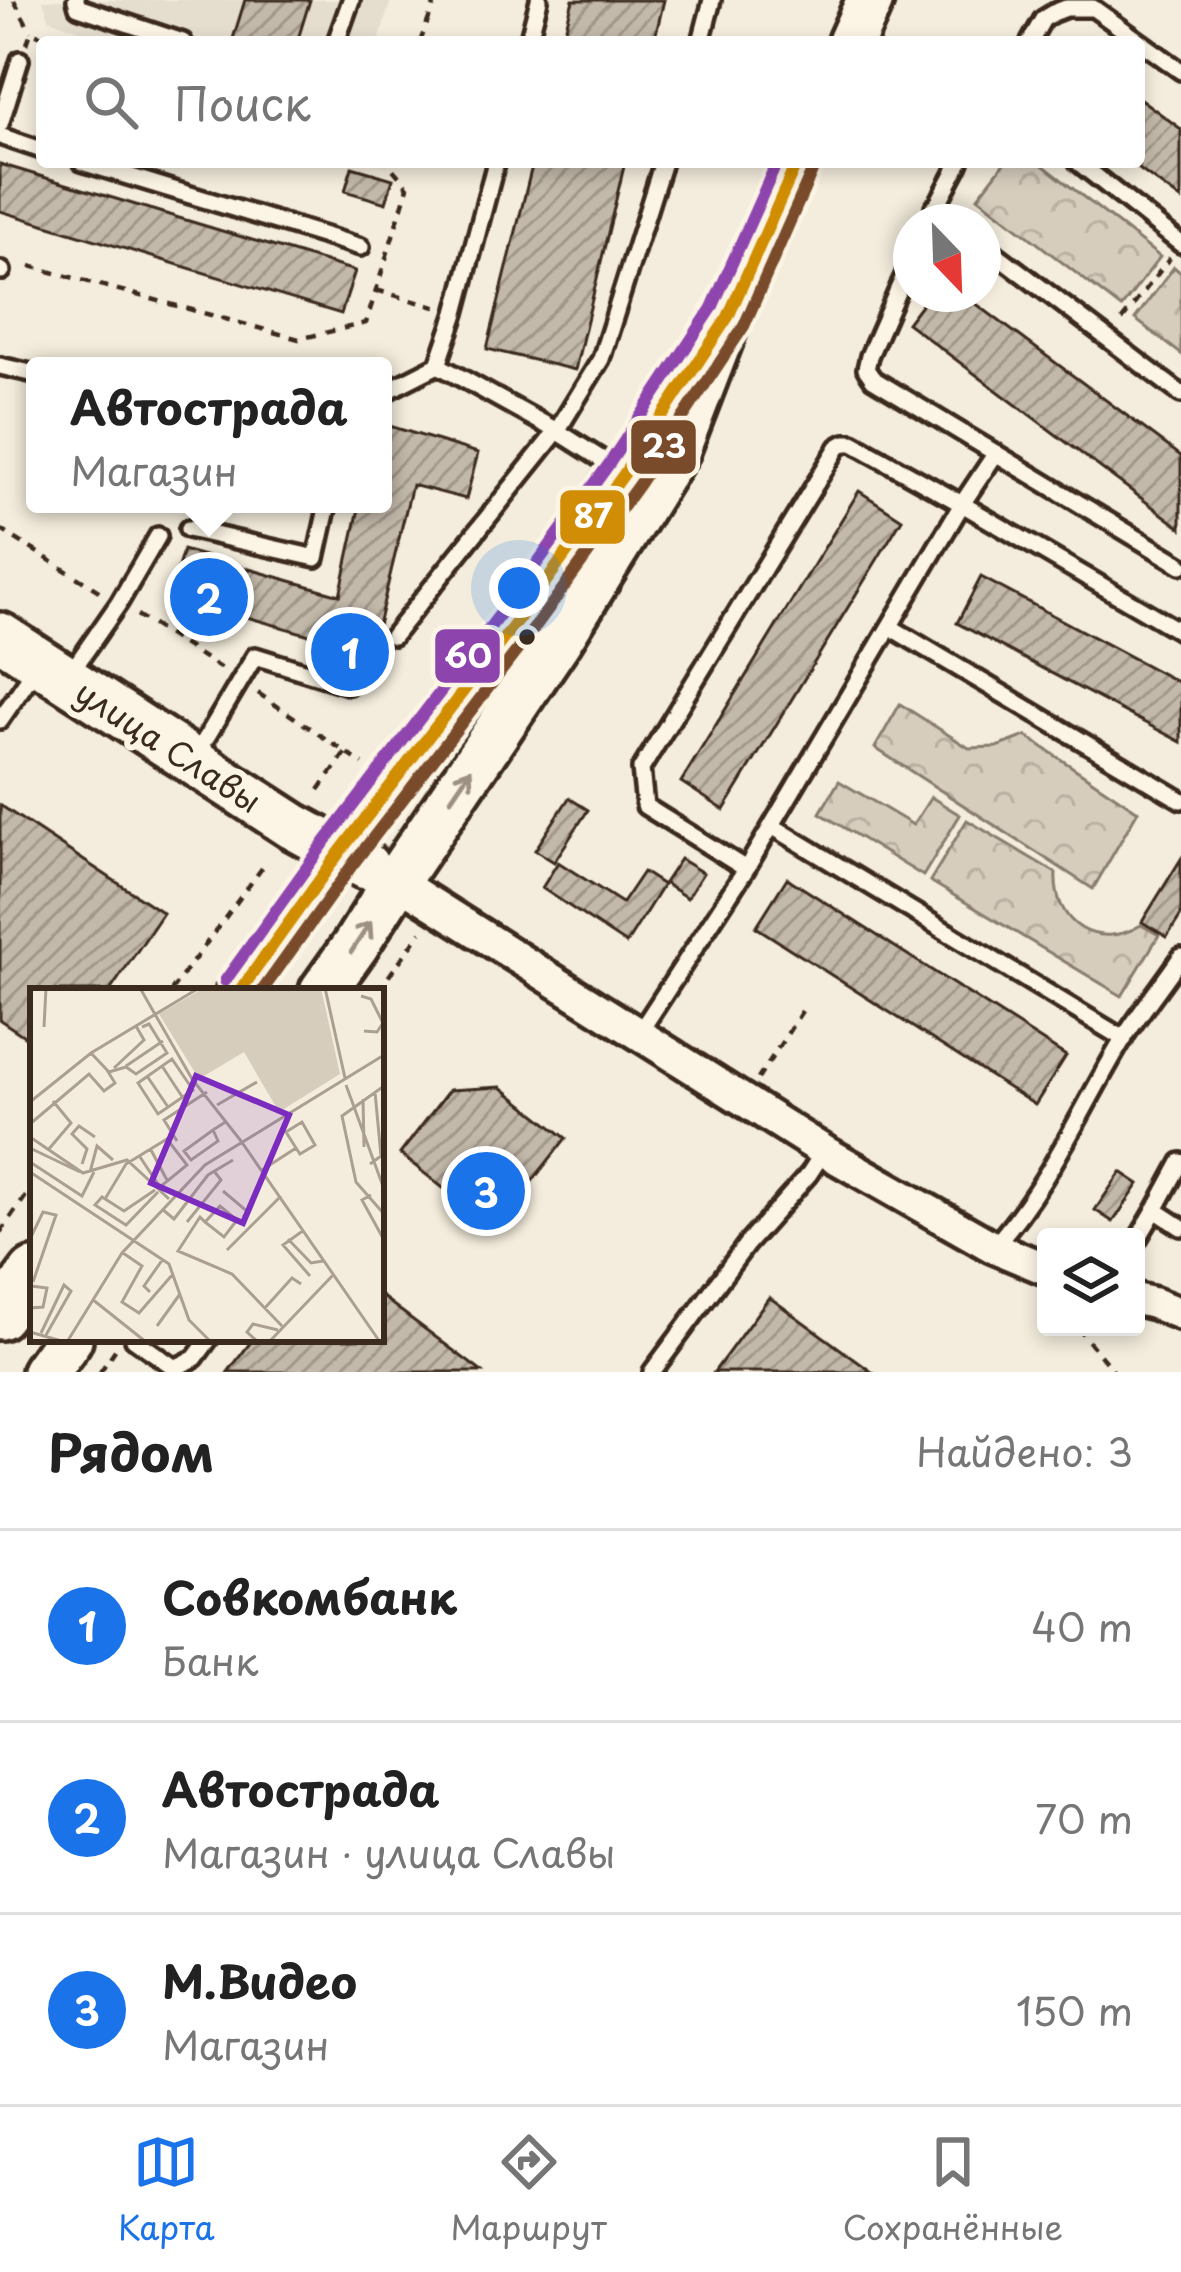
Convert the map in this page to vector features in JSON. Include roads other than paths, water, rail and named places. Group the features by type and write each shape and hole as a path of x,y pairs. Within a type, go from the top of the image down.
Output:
{"main road":[{"path":"854,36 870,0"},
{"path":"325,988 558,641 677,449 728,317 794,168"},
{"path":"242,988 624,474 728,317"},
{"name":"улица Славы","path":"0,636 339,853 396,881"},
{"path":"0,1316 30,1276"},
{"path":"45,1372 67,1342"}],"street":[{"path":"396,881 824,1151 994,1247 1037,1265"},
{"path":"1145,1302 1181,1314"}],"lane":[{"path":"76,0 78,7 165,36"},
{"path":"338,36 351,0"},
{"path":"530,36 539,0"},
{"path":"703,36 712,0"},
{"path":"1034,36 1043,20 1066,8 1093,8 1132,36"},
{"path":"1145,45 1181,71"},
{"path":"0,124 20,60"},
{"path":"0,136 36,148"},
{"path":"102,168 361,247"},
{"path":"392,388 438,365 494,168"},
{"path":"393,636 557,431 601,359 662,168"},
{"path":"937,204 957,168"},
{"path":"1086,168 1181,244"},
{"path":"1001,258 1181,394"},
{"path":"893,300 868,356 866,369 873,379 1181,565"},
{"path":"438,365 624,474"},
{"path":"746,869 645,806 640,769 845,442 962,504 1181,632"},
{"path":"639,1034 746,869 996,452"},
{"path":"188,529 316,558 326,513"},
{"path":"0,720 119,603 158,536"},
{"path":"890,627 1181,800"},
{"path":"193,761 255,656 348,685"},
{"path":"772,826 1124,1039"},
{"path":"994,1247 1181,957"},
{"path":"652,1372 746,1245 824,1151"},
{"path":"1144,1228 1181,1162"},
{"path":"1155,1210 1181,1227"},
{"path":"138,1342 176,1368 194,1358 207,1342"}],"place":[{"name":"Автострада","path":"209,597"},
{"name":"Совкомбанк","path":"350,652"},
{"name":"М.Видео","path":"486,1191"}]}
